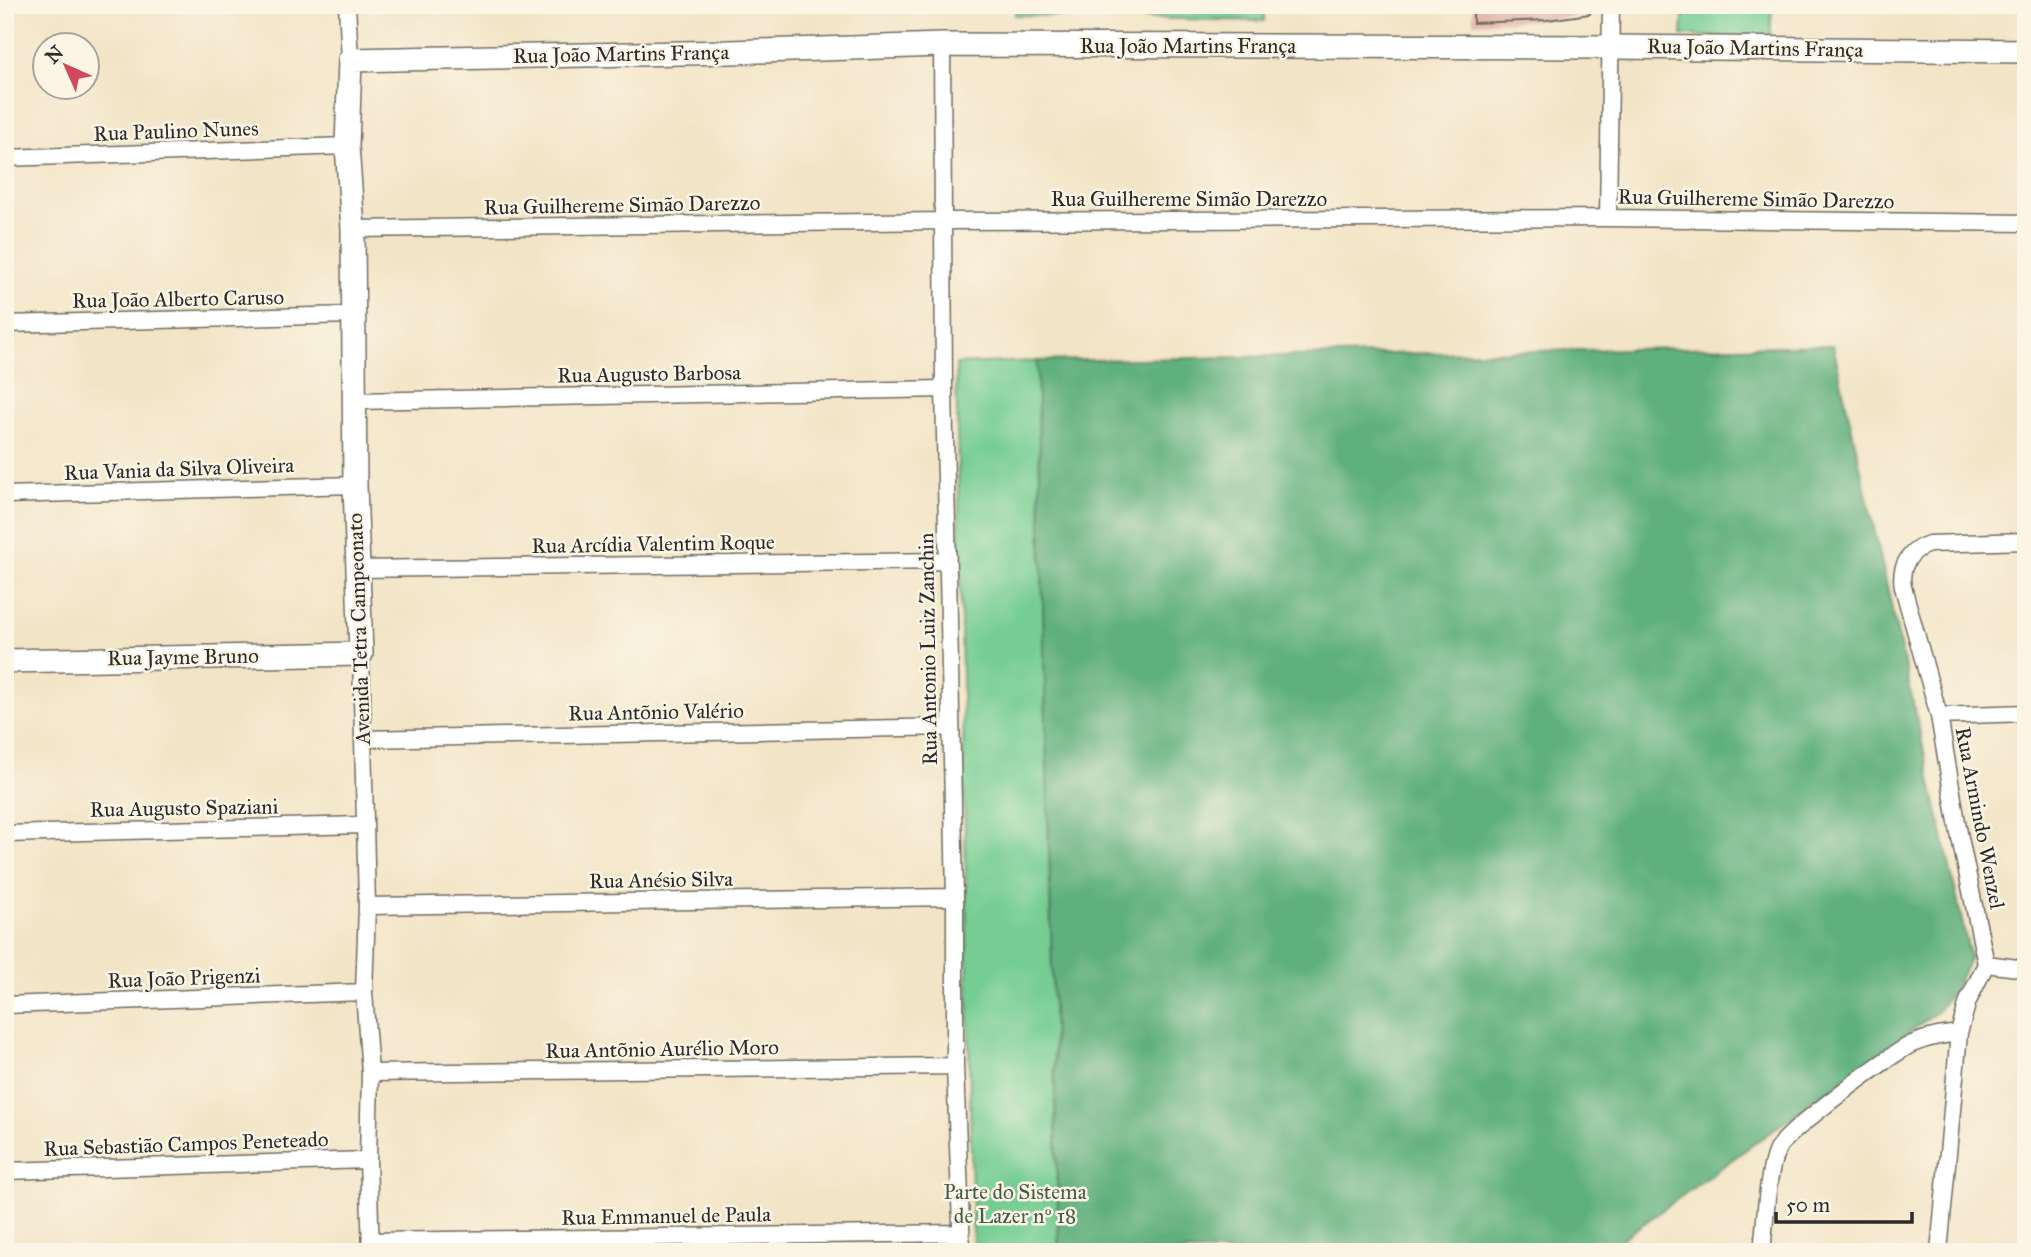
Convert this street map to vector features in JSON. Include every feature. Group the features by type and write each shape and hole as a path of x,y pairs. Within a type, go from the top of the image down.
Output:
{"main road":[{"name":"Rua João Martins França","path":"350,60 942,45 2026,51"},
{"name":"Avenida Tetra Campeonato","path":"350,60 347,146 353,229 355,485 361,653"},
{"name":"Rua Jayme Bruno","path":"5,661 361,653"}],"street":[{"name":"Avenida Tetra Campeonato","path":"346,5 350,60"},
{"path":"1608,218 1611,5"},
{"name":"Rua Antonio Luiz Zanchin","path":"942,45 944,389 955,897 955,1066 962,1252"},
{"name":"Rua Paulino Nunes","path":"5,158 347,146"},
{"name":"Rua Guilhereme Simão Darezzo","path":"353,229 944,221 1608,218 2026,223"},
{"name":"Rua João Alberto Caruso","path":"5,324 352,315"},
{"name":"Rua Augusto Barbosa","path":"355,401 944,389"},
{"name":"Rua Vania da Silva Oliveira","path":"5,495 355,485"},
{"name":"Rua Armindo Wenzel","path":"1986,964 1958,828 1939,716 1902,576 1907,560 1919,548 1929,544 2026,541"},
{"name":"Rua Arcídia Valentim Roque","path":"358,569 947,561"},
{"name":"Avenida Tetra Campeonato","path":"361,653 367,905 364,992 370,1073 368,1160 371,1247"},
{"path":"1939,716 2026,713"},
{"name":"Rua Antõnio Valério","path":"363,739 951,727"},
{"name":"Rua Augusto Spaziani","path":"5,834 363,825"},
{"name":"Rua Anésio Silva","path":"367,905 955,897"},
{"path":"1939,1252 1959,1033 1968,1001 1986,964 2026,969"},
{"name":"Rua João Prigenzi","path":"5,1005 364,992"},
{"path":"1762,1252 1774,1157 1786,1136 1911,1045 1928,1038 1959,1033"},
{"name":"Rua Antõnio Aurélio Moro","path":"370,1073 955,1066"},
{"name":"Rua Sebastião Campos Peneteado","path":"5,1171 368,1160"},
{"name":"Rua Emmanuel de Paula","path":"371,1247 961,1233"}],"green space":[{"path":"1015,5 1264,5 1264,21 1015,15"},
{"path":"1684,5 1772,5 1770,40 1682,35"},
{"path":"1833,345 1970,957 1956,986 1938,1011 1604,1252 1059,1252 1037,361"},
{"name":"Parte do Sistema de Lazer nº 18","path":"1037,361 1059,1252 973,1252 956,364"}],"building":[{"path":"1473,5 1590,5 1590,14 1547,20 1473,23"}]}
